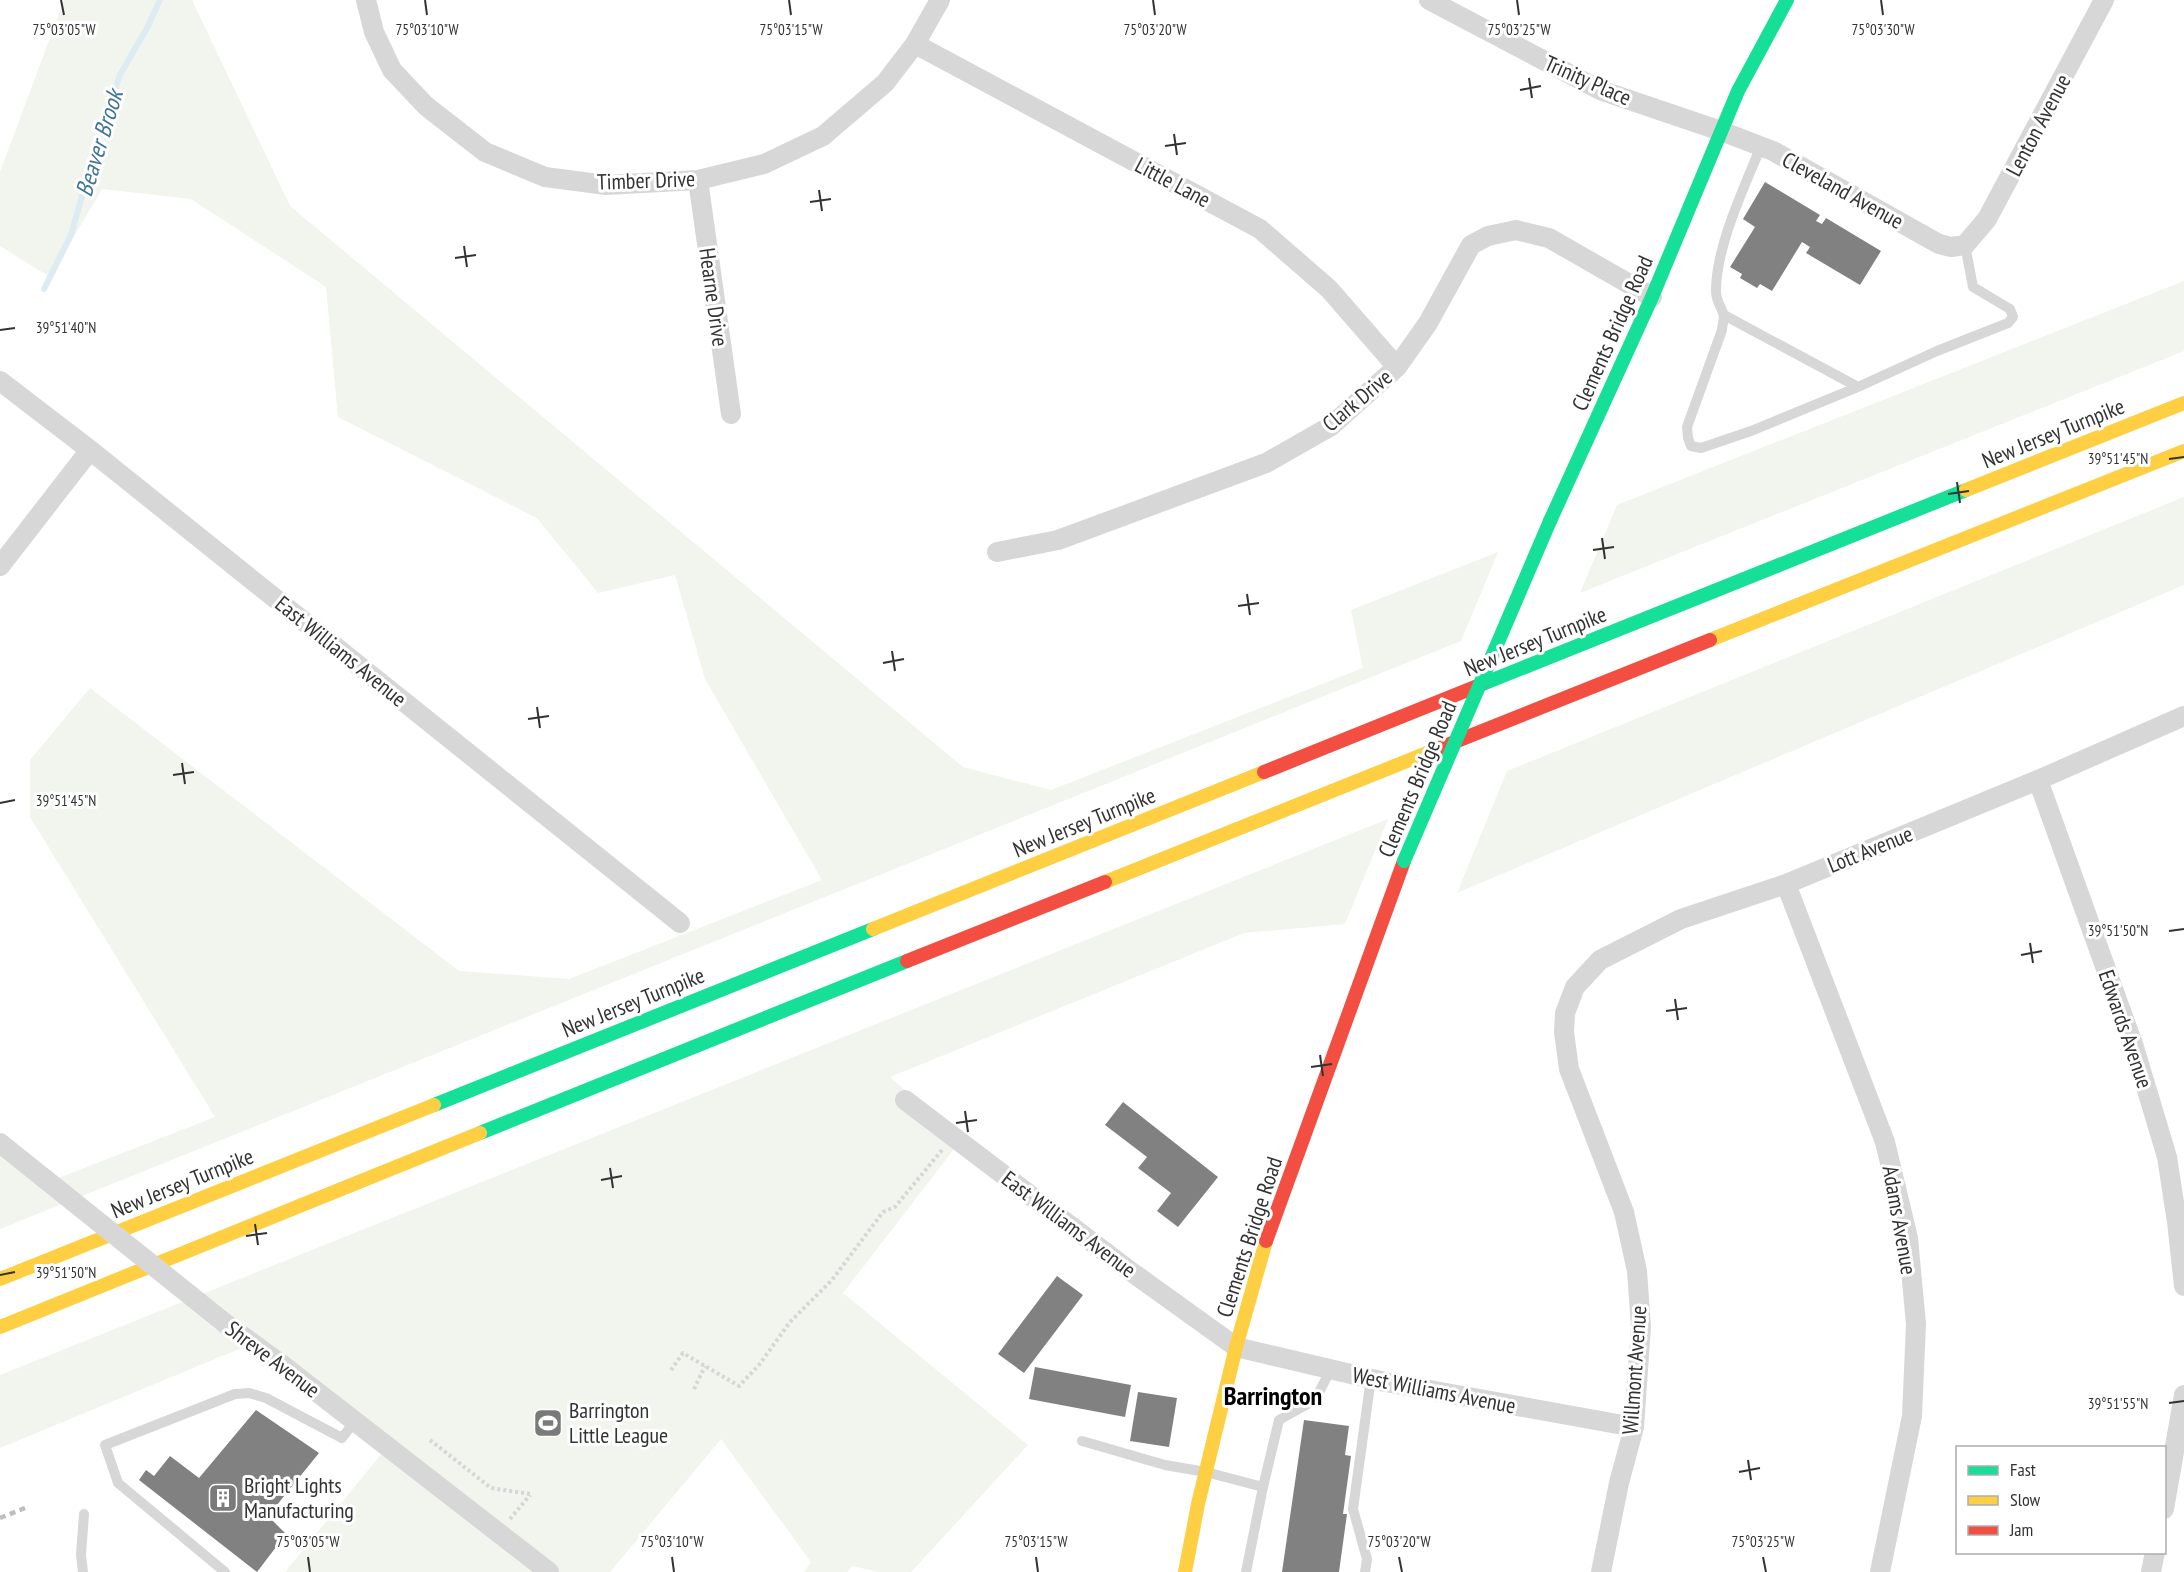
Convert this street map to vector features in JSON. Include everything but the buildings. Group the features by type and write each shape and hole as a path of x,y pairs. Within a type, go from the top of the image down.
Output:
{"main road":[{"name":"Clements Bridge Road","path":"1185,1572 1236,1347 1263,1249 1404,861 1550,521 1652,297 1738,91 1787,0"},
{"name":"New Jersey Turnpike","path":"0,1279 2184,403"},
{"path":"0,1327 736,1029 2184,451"}],"street":[{"name":"Timber Drive","path":"366,0 374,32 392,70 426,106 485,152 545,177 606,185 698,180 764,164 823,136 885,83 915,44 940,0"},
{"name":"Lenton Avenue","path":"1965,245 1987,219 2104,0"},
{"name":"Trinity Place","path":"1441,3 1600,90 1721,131"},
{"name":"Little Lane","path":"915,44 1260,229 1329,289 1396,367"},
{"name":"Cleveland Avenue","path":"1721,131 1761,146 1939,244 1951,248 1965,245"},
{"name":"Hearne Drive","path":"698,180 731,414"},
{"name":"Clark Drive","path":"998,552 1058,540 1266,463 1331,426 1396,367 1428,323 1471,245 1488,236 1516,230 1549,238 1652,297"},
{"name":"East Williams Avenue","path":"0,381 90,450 680,923"},
{"path":"0,566 90,450"},
{"name":"Lott Avenue","path":"1571,998 1575,987 1600,960 1681,919 1786,884 2038,780 2184,716"},
{"name":"Edwards Avenue","path":"2038,780 2134,1047 2167,1157 2184,1286"},
{"name":"Adams Avenue","path":"1786,884 1885,1142 1908,1238 1916,1324 1912,1416 1880,1572"},
{"name":"Willmont Avenue","path":"1571,998 1565,1013 1564,1032 1569,1069 1624,1212 1637,1271 1641,1327 1634,1427 1619,1483 1601,1572"},
{"name":"East Williams Avenue","path":"904,1100 1126,1268 1236,1347"},
{"name":"Shreve Avenue","path":"0,1143 226,1324 549,1572"},
{"name":"West Williams Avenue","path":"1236,1347 1371,1378 1634,1427"},
{"path":"2166,1498 2184,1395"},
{"path":"2151,1572 2155,1554"}],"lane":[{"path":"1761,146 1720,259 1716,291 1718,305 1724,315 1858,387"},
{"path":"1724,315 1722,330 1687,427 1691,446 1701,448 1751,431 2011,320 2013,313 2010,309 1973,287 1965,245"},
{"path":"1246,1572 1279,1420 1316,1400 1331,1369"},
{"path":"1365,1572 1367,1560 1353,1509 1371,1378"},
{"path":"225,1572 118,1483 105,1445 235,1394 249,1393 266,1398 342,1438 355,1421"},
{"path":"1082,1441 1165,1465 1206,1472 1263,1487"},
{"path":"83,1572 81,1555 84,1514"}],"path":[{"path":"671,1370 683,1353 740,1386 759,1365 790,1322 832,1280 883,1212 895,1207 942,1149"},
{"path":"694,1389 705,1366"},
{"path":"430,1440 491,1488 530,1494 509,1520"}],"shaded area":[{"path":"64,0 192,0 290,206 963,767 1051,790 1363,668 1351,610 1498,552 1461,641 0,1229 0,1156 8,1153 51,1181 215,1117 30,817 30,760 90,688 459,971 569,979 822,880 705,679 675,575 598,593 537,518 338,417 326,287 191,199 102,189 50,277 0,246 0,172"},
{"path":"2184,281 2184,351 1580,593 1617,505"},
{"path":"2184,497 2184,585 1457,893 1507,771"},
{"path":"1388,819 1345,924 1244,933 890,1077 961,1140 843,1293 1028,1445 911,1572 879,1572 852,1566 847,1572 804,1572 811,1562 721,1439 610,1572 285,1572 387,1447 256,1342 0,1448 0,1375"}],"waterway":[{"name":"Beaver Brook","path":"44,289 71,235 104,118 120,75 160,0"}],"railway":[{"path":"0,1518 25,1508"}],"traffic: fast":[{"path":"1550,521 1652,297 1738,91 1787,0"},
{"path":"1480,685 1966,490"},
{"path":"1404,861 1550,521"},
{"path":"434,1105 873,929"},
{"path":"480,1133 907,961"}],"traffic: slow":[{"path":"1966,490 2184,403"},
{"path":"1710,640 2184,451"},
{"path":"1105,882 1442,747"},
{"path":"873,929 1264,772"},
{"path":"0,1279 434,1105"},
{"path":"0,1327 480,1133"},
{"path":"1185,1572 1198,1504 1236,1347 1266,1241"}],"traffic: jam":[{"path":"1442,747 1710,640"},
{"path":"1264,772 1480,685"},
{"path":"1266,1241 1404,861"},
{"path":"907,961 1105,882"}],"place":[{"name":"Barrington Little League","path":"548,1423"},
{"name":"Bright Lights Manufacturing","path":"223,1498"}],"district":[{"name":"Barrington","path":"1273,1395"}]}
